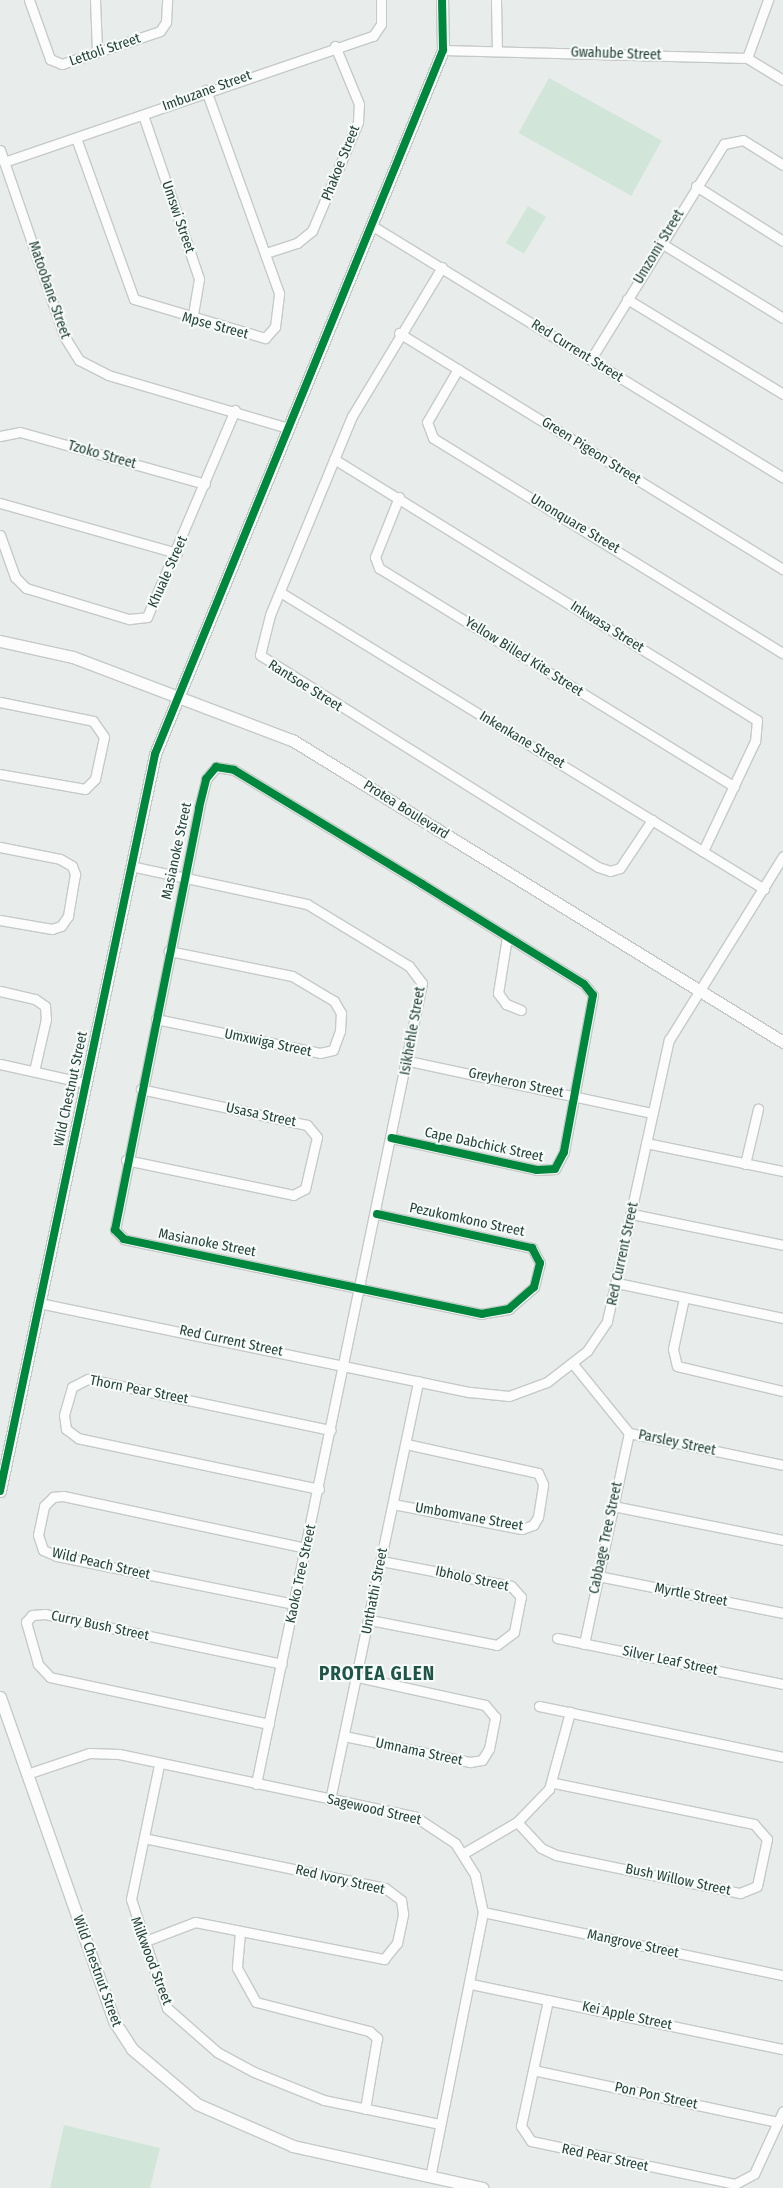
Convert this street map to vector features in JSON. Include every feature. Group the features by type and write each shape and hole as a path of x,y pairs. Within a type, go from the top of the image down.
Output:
{"street":[{"name":"Lettoli Street","path":"29,0 52,61 62,64 97,50 160,31 166,22 167,0"},
{"path":"95,0 97,50"},
{"name":"Imbuzane Street","path":"4,162 143,115 206,90 377,33 381,0"},
{"path":"442,0 443,50"},
{"path":"496,0 497,50"},
{"path":"768,0 748,58 783,80"},
{"name":"Phakoe Street","path":"266,253 297,243 312,231 358,122 359,104 335,46"},
{"name":"Gwahube Street","path":"443,50 748,58"},
{"name":"Wild Chestnut Street","path":"0,1491 155,754 443,50"},
{"name":"Mpse Street","path":"76,138 131,295 148,307 192,320 268,337 275,328 280,299 266,253 206,90"},
{"name":"Umswi Street","path":"143,115 199,279 192,320"},
{"name":"Umzomi Street","path":"591,359 696,186 722,147 733,139 743,140 783,165"},
{"name":"Matoobane Street","path":"0,150 64,336 75,356 108,375 235,410 288,428"},
{"path":"696,186 783,241"},
{"name":"Red Current Street","path":"371,224 783,477"},
{"path":"661,243 783,318"},
{"name":"Rantsoe Street","path":"442,267 364,392 334,459 280,592 260,643 260,655 266,662 598,867 610,871 620,868 652,820"},
{"path":"627,299 783,394"},
{"name":"Green Pigeon Street","path":"400,333 783,569"},
{"name":"Unonquare Street","path":"458,369 427,422 433,438 783,653"},
{"name":"Khuale Street","path":"0,535 21,585 135,620 153,610 235,410"},
{"name":"Tzoko Street","path":"0,436 20,432 205,484"},
{"name":"Inkwasa Street","path":"334,459 748,712 759,723 759,732 703,851"},
{"name":"Yellow Billed Kite Street","path":"399,497 375,557 379,568 734,786"},
{"path":"0,503 177,553"},
{"name":"Inkenkane Street","path":"280,592 764,889"},
{"name":"Protea Boulevard","path":"0,641 73,657 178,695 292,740 783,1042"},
{"path":"0,702 93,721 104,734 95,779 85,789 0,774"},
{"name":"Masianoke Street","path":"360,1287 120,1238 114,1220 204,784 214,768 223,766 584,984 593,995 574,1096"},
{"path":"0,847 60,859 72,866 75,874 68,916 61,926 52,929 0,920"},
{"name":"Red Current Street","path":"39,1303 345,1364 418,1381 509,1396 547,1382 573,1364 607,1321 617,1283 669,1040 783,856"},
{"name":"Isikhehle Street","path":"131,866 306,904 414,970 423,989 345,1364"},
{"path":"507,937 498,993 506,1004 520,1010"},
{"name":"Umxwiga Street","path":"156,1019 320,1053 333,1050 340,1031 341,1013 334,1000 292,976 169,951"},
{"path":"0,991 35,999 45,1006 46,1019 34,1071"},
{"name":"Greyheron Street","path":"409,1061 652,1113"},
{"path":"0,1064 86,1083"},
{"name":"Usasa Street","path":"126,1160 293,1195 305,1189 317,1137 307,1125 141,1089"},
{"name":"Cape Dabchick Street","path":"392,1138 551,1170 561,1159 574,1096"},
{"path":"745,1164 758,1109"},
{"path":"646,1143 783,1171"},
{"name":"Pezukomkono Street","path":"360,1287 493,1315 526,1298 536,1281 539,1256 532,1248 377,1214"},
{"path":"632,1214 783,1245"},
{"path":"617,1283 783,1318"},
{"path":"684,1298 673,1350 677,1366 783,1391"},
{"name":"Kaoko Tree Street","path":"256,1784 345,1364"},
{"name":"Parsley Street","path":"573,1364 629,1433 783,1465"},
{"name":"Thorn Pear Street","path":"319,1489 78,1438 66,1429 64,1415 72,1387 88,1380 331,1430"},
{"name":"Unthathi Street","path":"330,1800 370,1620 418,1381"},
{"name":"Cabbage Tree Street","path":"584,1644 629,1433"},
{"name":"Umbomvane Street","path":"393,1504 522,1529 533,1526 538,1517 543,1484 538,1473 406,1444"},
{"name":"Wild Peach Street","path":"294,1604 57,1556 40,1547 38,1535 44,1506 53,1497 63,1496 306,1548"},
{"path":"613,1506 783,1540"},
{"name":"Ibholo Street","path":"370,1620 497,1645 514,1632 521,1597 511,1586 381,1560"},
{"name":"Myrtle Street","path":"598,1576 783,1613"},
{"name":"Curry Bush Street","path":"269,1724 50,1677 38,1664 26,1622 32,1615 45,1614 282,1664"},
{"name":"Silver Leaf Street","path":"557,1638 783,1684"},
{"name":"Umnama Street","path":"344,1736 470,1762 482,1760 489,1749 495,1717 485,1705 358,1677"},
{"name":"Wild Chestnut Street","path":"0,1697 114,2021 132,2049 197,2104 306,2151 429,2182 482,2188"},
{"path":"539,1706 783,1757"},
{"path":"464,1853 517,1822 554,1783 570,1712"},
{"name":"Sagewood Street","path":"27,1774 95,1753 256,1784 425,1821 464,1853 479,1886 483,1912 471,1984 429,2182"},
{"name":"Milkwood Street","path":"159,1765 131,1899 143,1942 167,2008 218,2052 313,2096 440,2124"},
{"name":"Bush Willow Street","path":"517,1822 541,1848 556,1855 740,1893 757,1886 767,1839 754,1824 554,1783"},
{"name":"Red Ivory Street","path":"143,1942 190,1923 384,1959 398,1944 403,1906 385,1888 144,1838"},
{"name":"Mangrove Street","path":"483,1912 783,1975"},
{"path":"240,1932 236,1968 256,2002 274,2011 369,2031 377,2038 365,2108"},
{"name":"Kei Apple Street","path":"471,1984 783,2049"},
{"name":"Red Pear Street","path":"548,2000 521,2126 531,2141 735,2184 749,2179 783,2111"},
{"name":"Pon Pon Street","path":"533,2070 778,2122"}],"green space":[{"path":"549,78 662,141 631,196 518,133"},
{"path":"528,206 546,217 524,254 506,243"},
{"path":"64,2125 160,2148 150,2188 50,2188"}],"cycle path":[{"path":"0,1491 155,754 443,50 442,0"},
{"path":"377,1214 532,1248 540,1263 534,1287 509,1309 482,1314 124,1239 115,1230 199,808 206,779 216,767 234,770 584,984 593,995 564,1152 555,1169 537,1170 391,1138"}],"district":[{"name":"PROTEA GLEN","path":"377,1674"}]}
